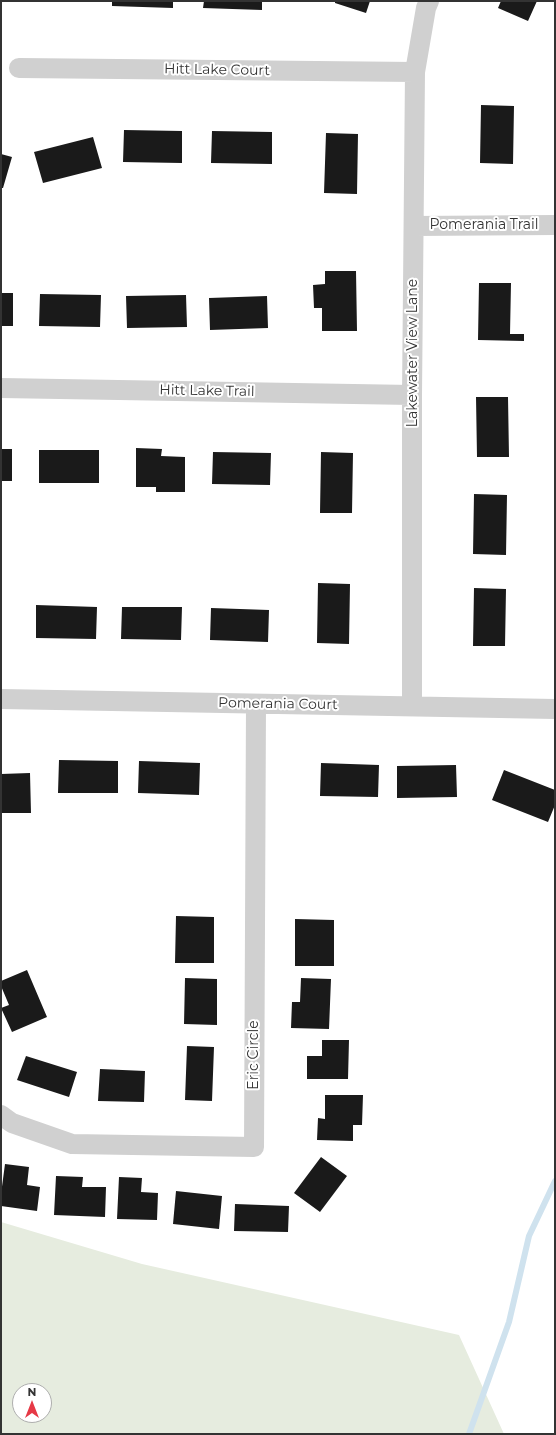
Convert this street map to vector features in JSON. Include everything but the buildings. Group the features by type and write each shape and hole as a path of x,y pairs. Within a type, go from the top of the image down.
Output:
{"street":[{"name":"Lakewater View Lane","path":"412,706 412,395 415,72 426,8 429,1"},
{"name":"Hitt Lake Court","path":"19,68 415,72"},
{"name":"Pomerania Trail","path":"414,226 555,225"},
{"name":"Hitt Lake Trail","path":"1,388 412,395"},
{"name":"Pomerania Court","path":"1,699 555,709"},
{"name":"Eric Circle","path":"1,1115 12,1123 72,1144 254,1147 256,704"}],"shaded area":[{"path":"1,1222 142,1264 459,1335 504,1434 1,1434"}],"waterway":[{"path":"469,1434 509,1322 529,1236 555,1181"}]}
